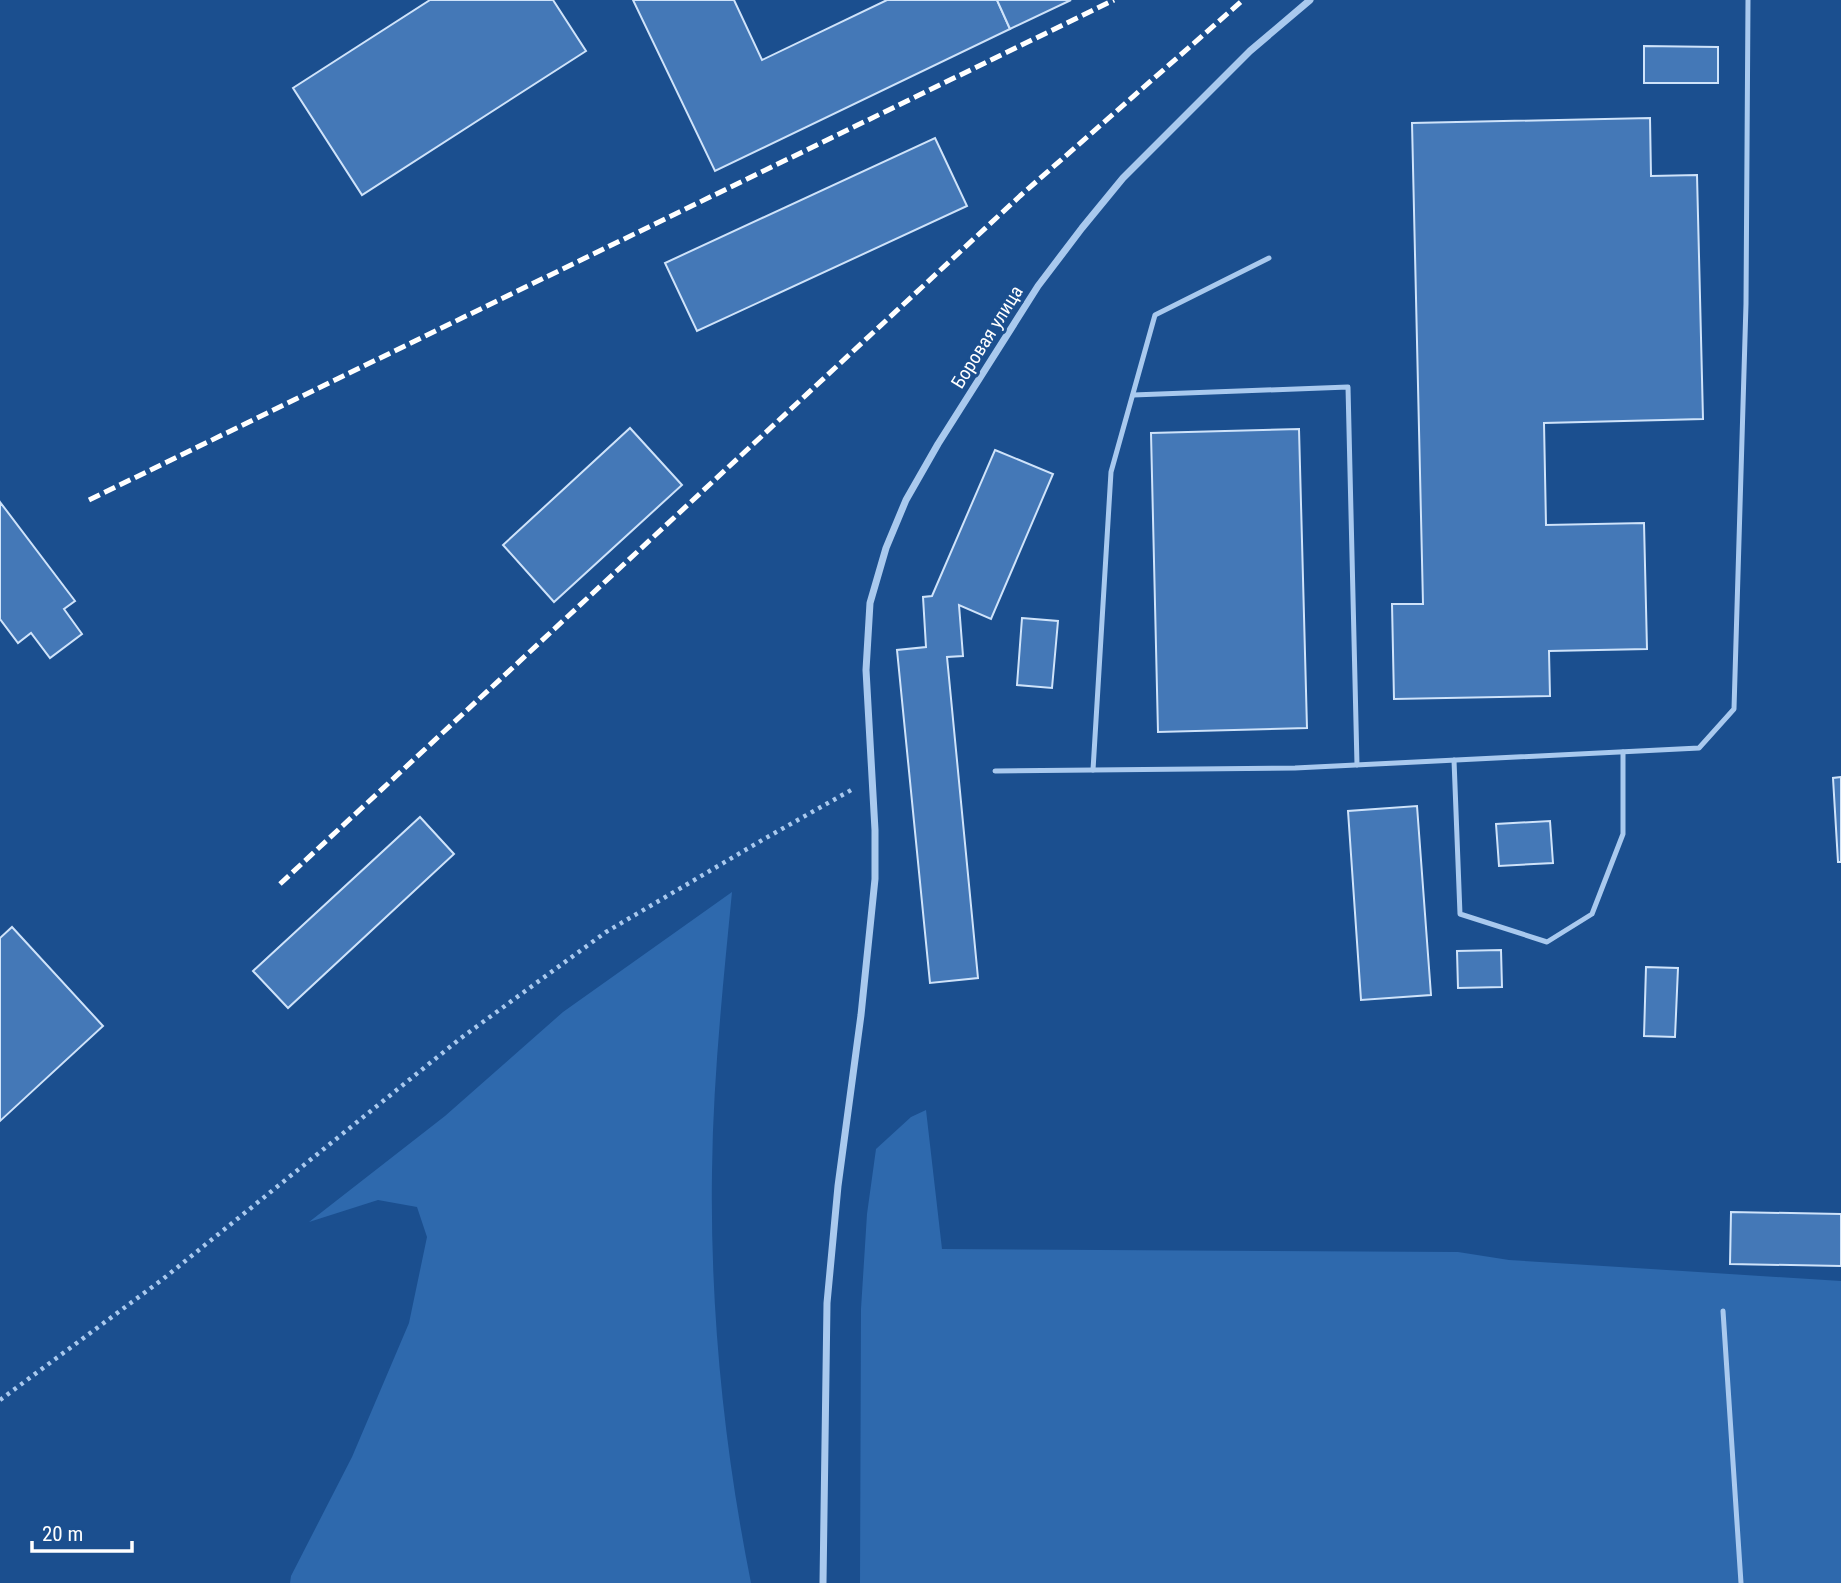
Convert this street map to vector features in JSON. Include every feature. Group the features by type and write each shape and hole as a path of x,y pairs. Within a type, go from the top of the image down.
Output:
{"street":[{"name":"Боровая улица","path":"823,1583 827,1303 838,1186 861,1015 875,879 866,670 870,603 886,548 906,499 938,444 1038,286 1082,228 1123,178 1231,70 1310,0"}],"lane":[{"path":"995,771 1357,765 1699,748 1734,709 1746,304 1748,0"},
{"path":"1093,770 1111,472 1155,315 1269,258"},
{"path":"1133,396 1348,387 1357,765"},
{"path":"1454,760 1460,914 1548,942 1592,914 1623,834 1623,752"},
{"path":"1723,1311 1741,1583"}],"path":[{"path":"0,1399 163,1279 461,1038 606,933 872,778"}],"shaded area":[{"path":"732,892 714,1102 713,1275 726,1430 751,1583 290,1583 291,1576 352,1457 409,1323 427,1237 417,1207 378,1200 309,1222 445,1116 563,1012"},
{"path":"926,1110 942,1249 1458,1252 1509,1260 1841,1281 1841,1583 860,1583 861,1309 867,1214 876,1149 911,1117"}],"building":[{"path":"430,0 553,0 586,51 362,195 293,88"},
{"path":"633,0 734,0 762,60 887,0 997,0 1010,29 715,171"},
{"path":"997,0 1071,0 1010,29"},
{"path":"1644,46 1718,47 1718,83 1644,83"},
{"path":"1650,118 1651,176 1697,175 1703,419 1544,423 1546,525 1644,523 1647,649 1549,651 1550,696 1394,699 1392,604 1423,604 1412,123"},
{"path":"935,138 967,206 697,331 665,263"},
{"path":"630,428 682,485 554,602 503,545"},
{"path":"1299,429 1307,728 1158,732 1151,433"},
{"path":"995,450 1053,474 991,619 959,605 963,656 947,657 978,978 930,983 897,650 926,647 923,597 932,596"},
{"path":"0,502 75,601 64,609 82,634 50,658 31,633 18,643 0,619"},
{"path":"1022,618 1058,621 1052,688 1017,685"},
{"path":"1841,777 1841,862 1838,862 1833,778"},
{"path":"1417,806 1431,995 1361,1000 1348,811"},
{"path":"420,817 454,854 288,1008 253,971"},
{"path":"1550,821 1553,863 1499,866 1496,824"},
{"path":"12,927 103,1026 0,1121 0,938"},
{"path":"1501,950 1502,987 1458,988 1457,951"},
{"path":"1646,967 1678,968 1675,1037 1644,1036"},
{"path":"1731,1212 1841,1214 1841,1266 1730,1264"}],"railway":[{"path":"89,500 1114,0"},
{"path":"280,884 1020,196 1243,0"}]}
